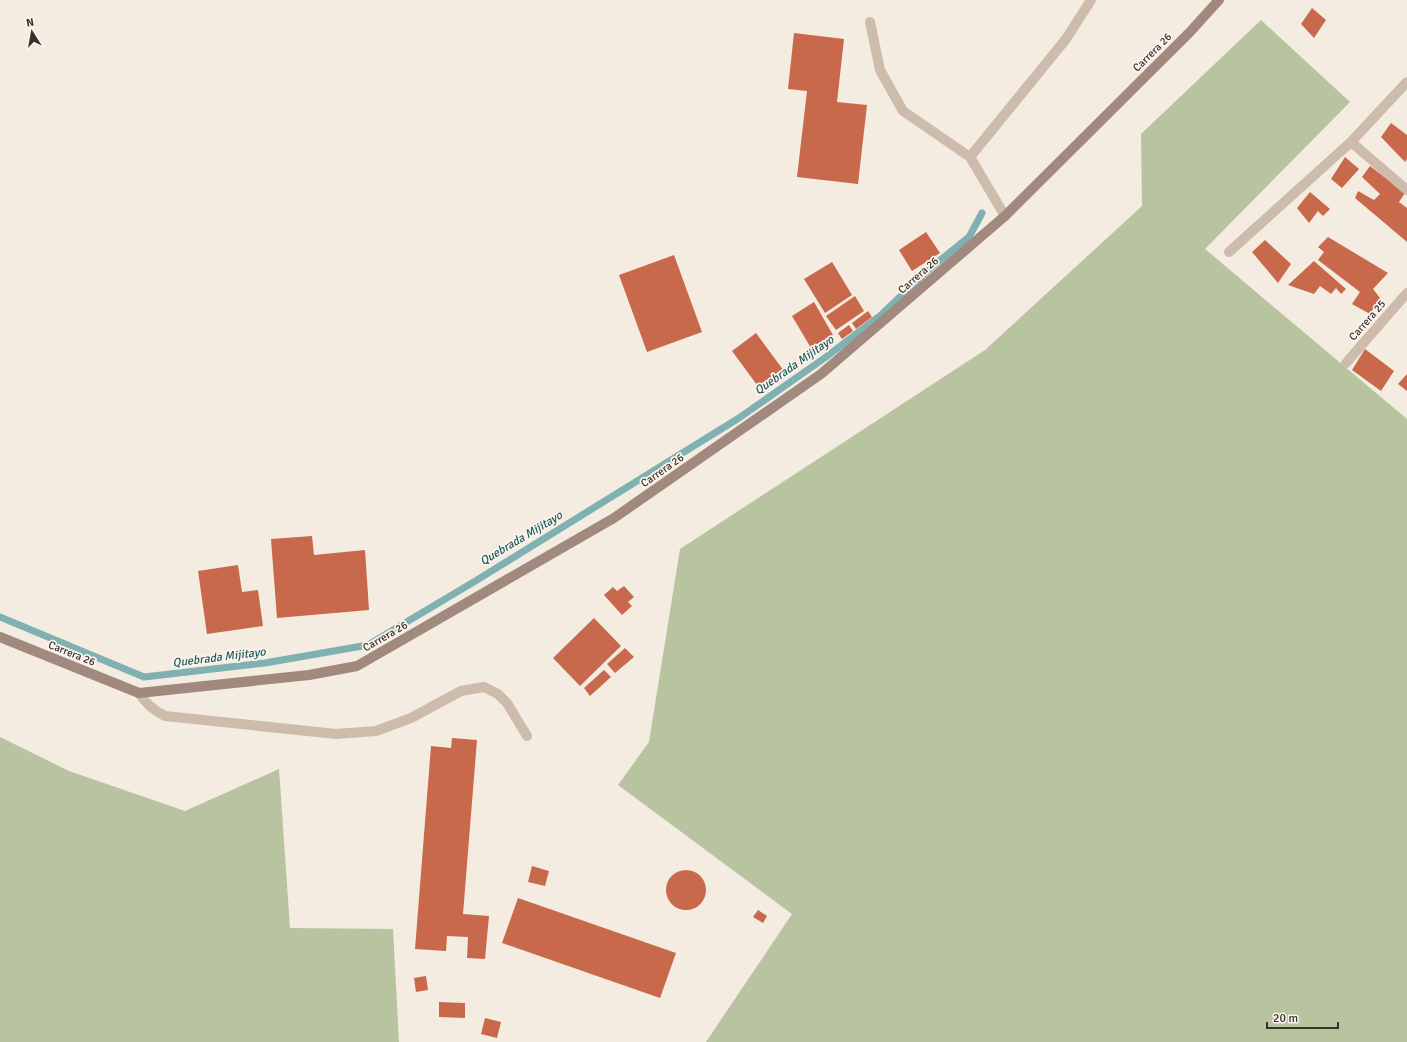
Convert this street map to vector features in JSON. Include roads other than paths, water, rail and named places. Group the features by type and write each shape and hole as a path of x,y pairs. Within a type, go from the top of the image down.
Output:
{"street":[{"path":"970,157 1066,38 1091,0"},
{"name":"Carrera 26","path":"0,637 139,693 309,676 357,666 614,518 821,374 1005,216 1219,0"},
{"path":"870,22 880,70 903,111 970,157 1005,216"},
{"path":"1229,252 1351,142 1407,82"},
{"path":"1351,142 1407,190"},
{"name":"Carrera 25","path":"1346,363 1407,293"},
{"path":"139,693 148,706 164,716 336,734 376,731 411,718 461,691 484,687 498,694 507,703 527,736"}],"waterway":[{"name":"Quebrada Mijitayo","path":"0,617 144,677 265,663 368,645 477,580 739,418 826,357 881,315 928,270 969,237 982,213"}]}
